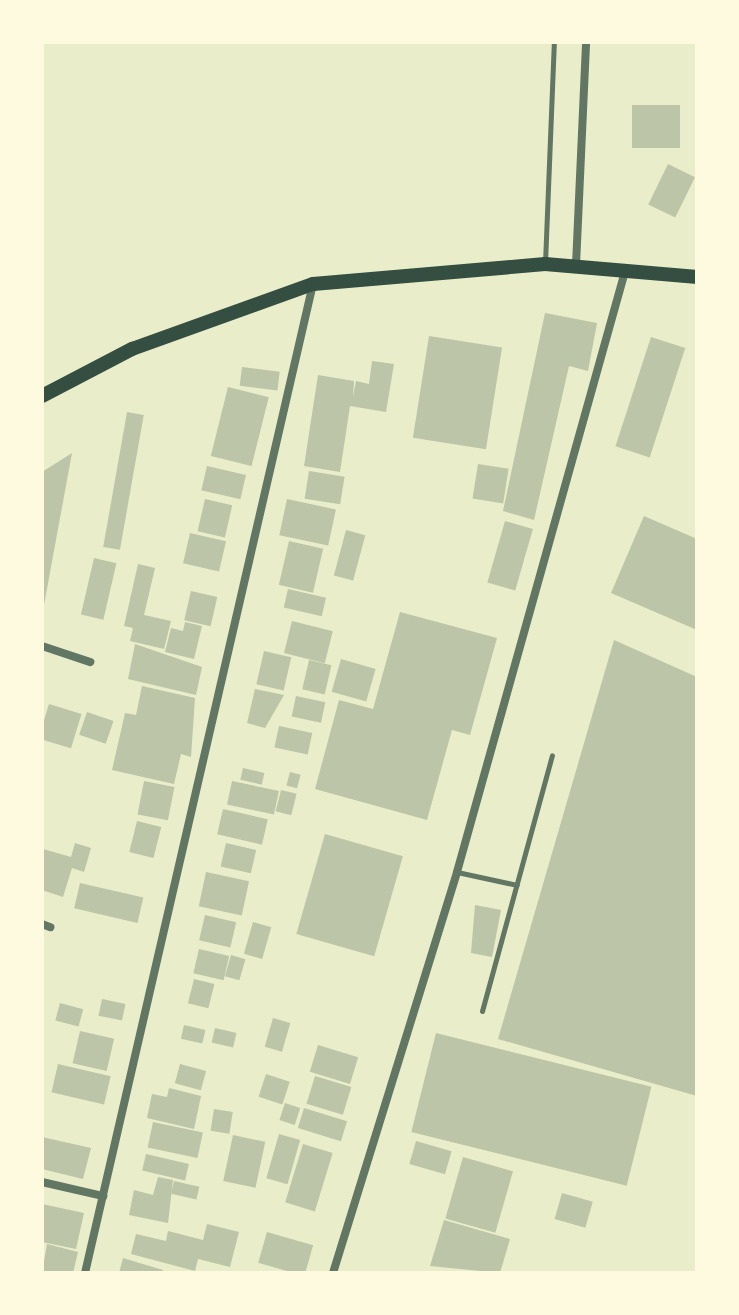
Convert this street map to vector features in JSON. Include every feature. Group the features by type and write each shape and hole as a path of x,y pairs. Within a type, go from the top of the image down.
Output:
{"main road":[{"path":"42,396 132,349 313,284 545,264 626,268 697,277"}],"street":[{"path":"576,265 586,42"},
{"path":"333,1273 457,872 626,268"},
{"path":"85,1273 313,284"},
{"path":"42,646 90,662"},
{"path":"42,1182 103,1196"}],"lane":[{"path":"545,264 554,42"},
{"path":"482,1011 552,755"},
{"path":"457,872 517,885"}],"building":[{"path":"632,105 680,105 680,148 632,148"},
{"path":"668,164 695,177 675,218 648,204"},
{"path":"545,313 597,323 588,371 569,366 534,520 503,511"},
{"path":"429,336 502,348 486,449 413,438"},
{"path":"651,337 685,348 650,457 615,446"},
{"path":"372,361 394,364 386,412 350,406 340,472 304,466 318,375 354,381 353,397 356,381 369,384"},
{"path":"242,367 280,372 277,390 240,386"},
{"path":"228,387 269,397 252,466 211,456"},
{"path":"127,412 144,415 120,550 103,547"},
{"path":"72,453 44,605 42,605 42,472"},
{"path":"478,464 509,469 503,503 473,499"},
{"path":"207,466 246,475 240,499 201,490"},
{"path":"309,471 345,477 340,504 305,499"},
{"path":"205,499 232,505 225,537 198,531"},
{"path":"287,499 336,509 328,546 279,535"},
{"path":"644,516 697,539 697,630 611,593"},
{"path":"505,521 533,529 515,591 487,583"},
{"path":"346,530 365,535 353,581 334,575"},
{"path":"190,533 226,541 219,572 183,563"},
{"path":"289,541 323,549 313,593 279,585"},
{"path":"94,558 116,563 103,620 81,615"},
{"path":"138,564 155,568 144,615 171,621 164,649 130,641 133,628 124,626"},
{"path":"288,589 326,598 322,616 284,608"},
{"path":"191,591 217,597 211,626 184,620"},
{"path":"400,612 497,638 470,735 452,730 427,820 315,789 339,700 373,709"},
{"path":"292,621 333,631 325,663 284,653"},
{"path":"185,622 202,626 194,659 165,652 171,628 183,631"},
{"path":"614,640 697,677 697,1096 498,1039"},
{"path":"135,644 202,667 196,695 128,679"},
{"path":"264,651 291,657 284,690 256,684"},
{"path":"341,659 376,669 366,702 332,692"},
{"path":"309,660 331,665 325,694 302,689"},
{"path":"142,686 195,698 191,757 181,754 174,784 112,770 125,713 136,715"},
{"path":"255,689 284,695 265,728 247,723"},
{"path":"296,696 325,702 321,723 292,717"},
{"path":"49,704 82,714 71,748 42,740 42,727"},
{"path":"87,712 113,721 106,744 79,735"},
{"path":"279,726 312,733 308,755 274,748"},
{"path":"243,768 264,773 262,785 240,780"},
{"path":"290,772 301,775 297,788 286,786"},
{"path":"144,781 174,787 168,820 138,814"},
{"path":"232,781 279,791 274,814 227,804"},
{"path":"281,790 297,794 291,815 276,811"},
{"path":"223,809 268,819 262,845 217,834"},
{"path":"137,821 161,827 154,858 129,852"},
{"path":"325,834 403,856 374,956 296,934"},
{"path":"75,843 91,848 84,872 72,868 63,897 42,890 43,849 71,857"},
{"path":"226,843 256,850 251,873 221,866"},
{"path":"206,872 249,881 242,915 199,906"},
{"path":"80,883 143,898 137,923 74,908"},
{"path":"475,905 501,910 492,957 471,953"},
{"path":"205,915 236,922 230,948 199,940"},
{"path":"253,922 271,927 262,959 244,954"},
{"path":"199,949 229,956 224,980 193,973"},
{"path":"231,955 245,959 239,980 225,976"},
{"path":"194,979 214,984 208,1008 188,1003"},
{"path":"102,999 125,1004 122,1021 98,1016"},
{"path":"60,1003 83,1009 79,1027 55,1020"},
{"path":"273,1018 290,1023 282,1052 265,1047"},
{"path":"184,1025 205,1030 202,1044 181,1039"},
{"path":"215,1028 236,1033 233,1048 212,1043"},
{"path":"80,1031 114,1039 107,1071 73,1063"},
{"path":"436,1033 651,1087 627,1186 411,1132"},
{"path":"318,1045 358,1057 350,1084 310,1072"},
{"path":"58,1064 111,1076 104,1104 51,1092"},
{"path":"180,1064 206,1071 201,1090 175,1083"},
{"path":"266,1074 290,1082 282,1105 259,1097"},
{"path":"315,1076 351,1087 343,1115 307,1104"},
{"path":"169,1088 201,1096 194,1129 147,1118 152,1094 167,1097"},
{"path":"285,1103 300,1108 295,1125 279,1120"},
{"path":"304,1108 347,1121 341,1141 298,1128"},
{"path":"214,1109 233,1112 229,1134 211,1131"},
{"path":"153,1122 203,1133 197,1158 148,1147"},
{"path":"279,1134 300,1140 287,1184 266,1178"},
{"path":"233,1135 265,1142 256,1188 223,1181"},
{"path":"42,1137 91,1148 83,1179 42,1169"},
{"path":"416,1141 452,1151 445,1174 409,1164"},
{"path":"303,1144 333,1153 315,1211 285,1202"},
{"path":"146,1154 189,1164 185,1180 142,1171"},
{"path":"463,1157 513,1171 495,1233 445,1219"},
{"path":"158,1177 173,1180 168,1223 129,1215 134,1190 153,1195"},
{"path":"174,1181 199,1187 196,1200 171,1194"},
{"path":"562,1193 593,1202 585,1228 555,1219"},
{"path":"42,1204 84,1213 76,1249 42,1242"},
{"path":"444,1220 510,1239 500,1273 430,1266"},
{"path":"207,1224 239,1232 230,1267 198,1259 195,1271 131,1254 136,1234 166,1241 168,1231 203,1240"},
{"path":"267,1232 313,1245 305,1273 294,1273 258,1263"},
{"path":"47,1244 78,1252 73,1273 42,1273"},
{"path":"123,1258 163,1270 162,1273 119,1273"}]}
